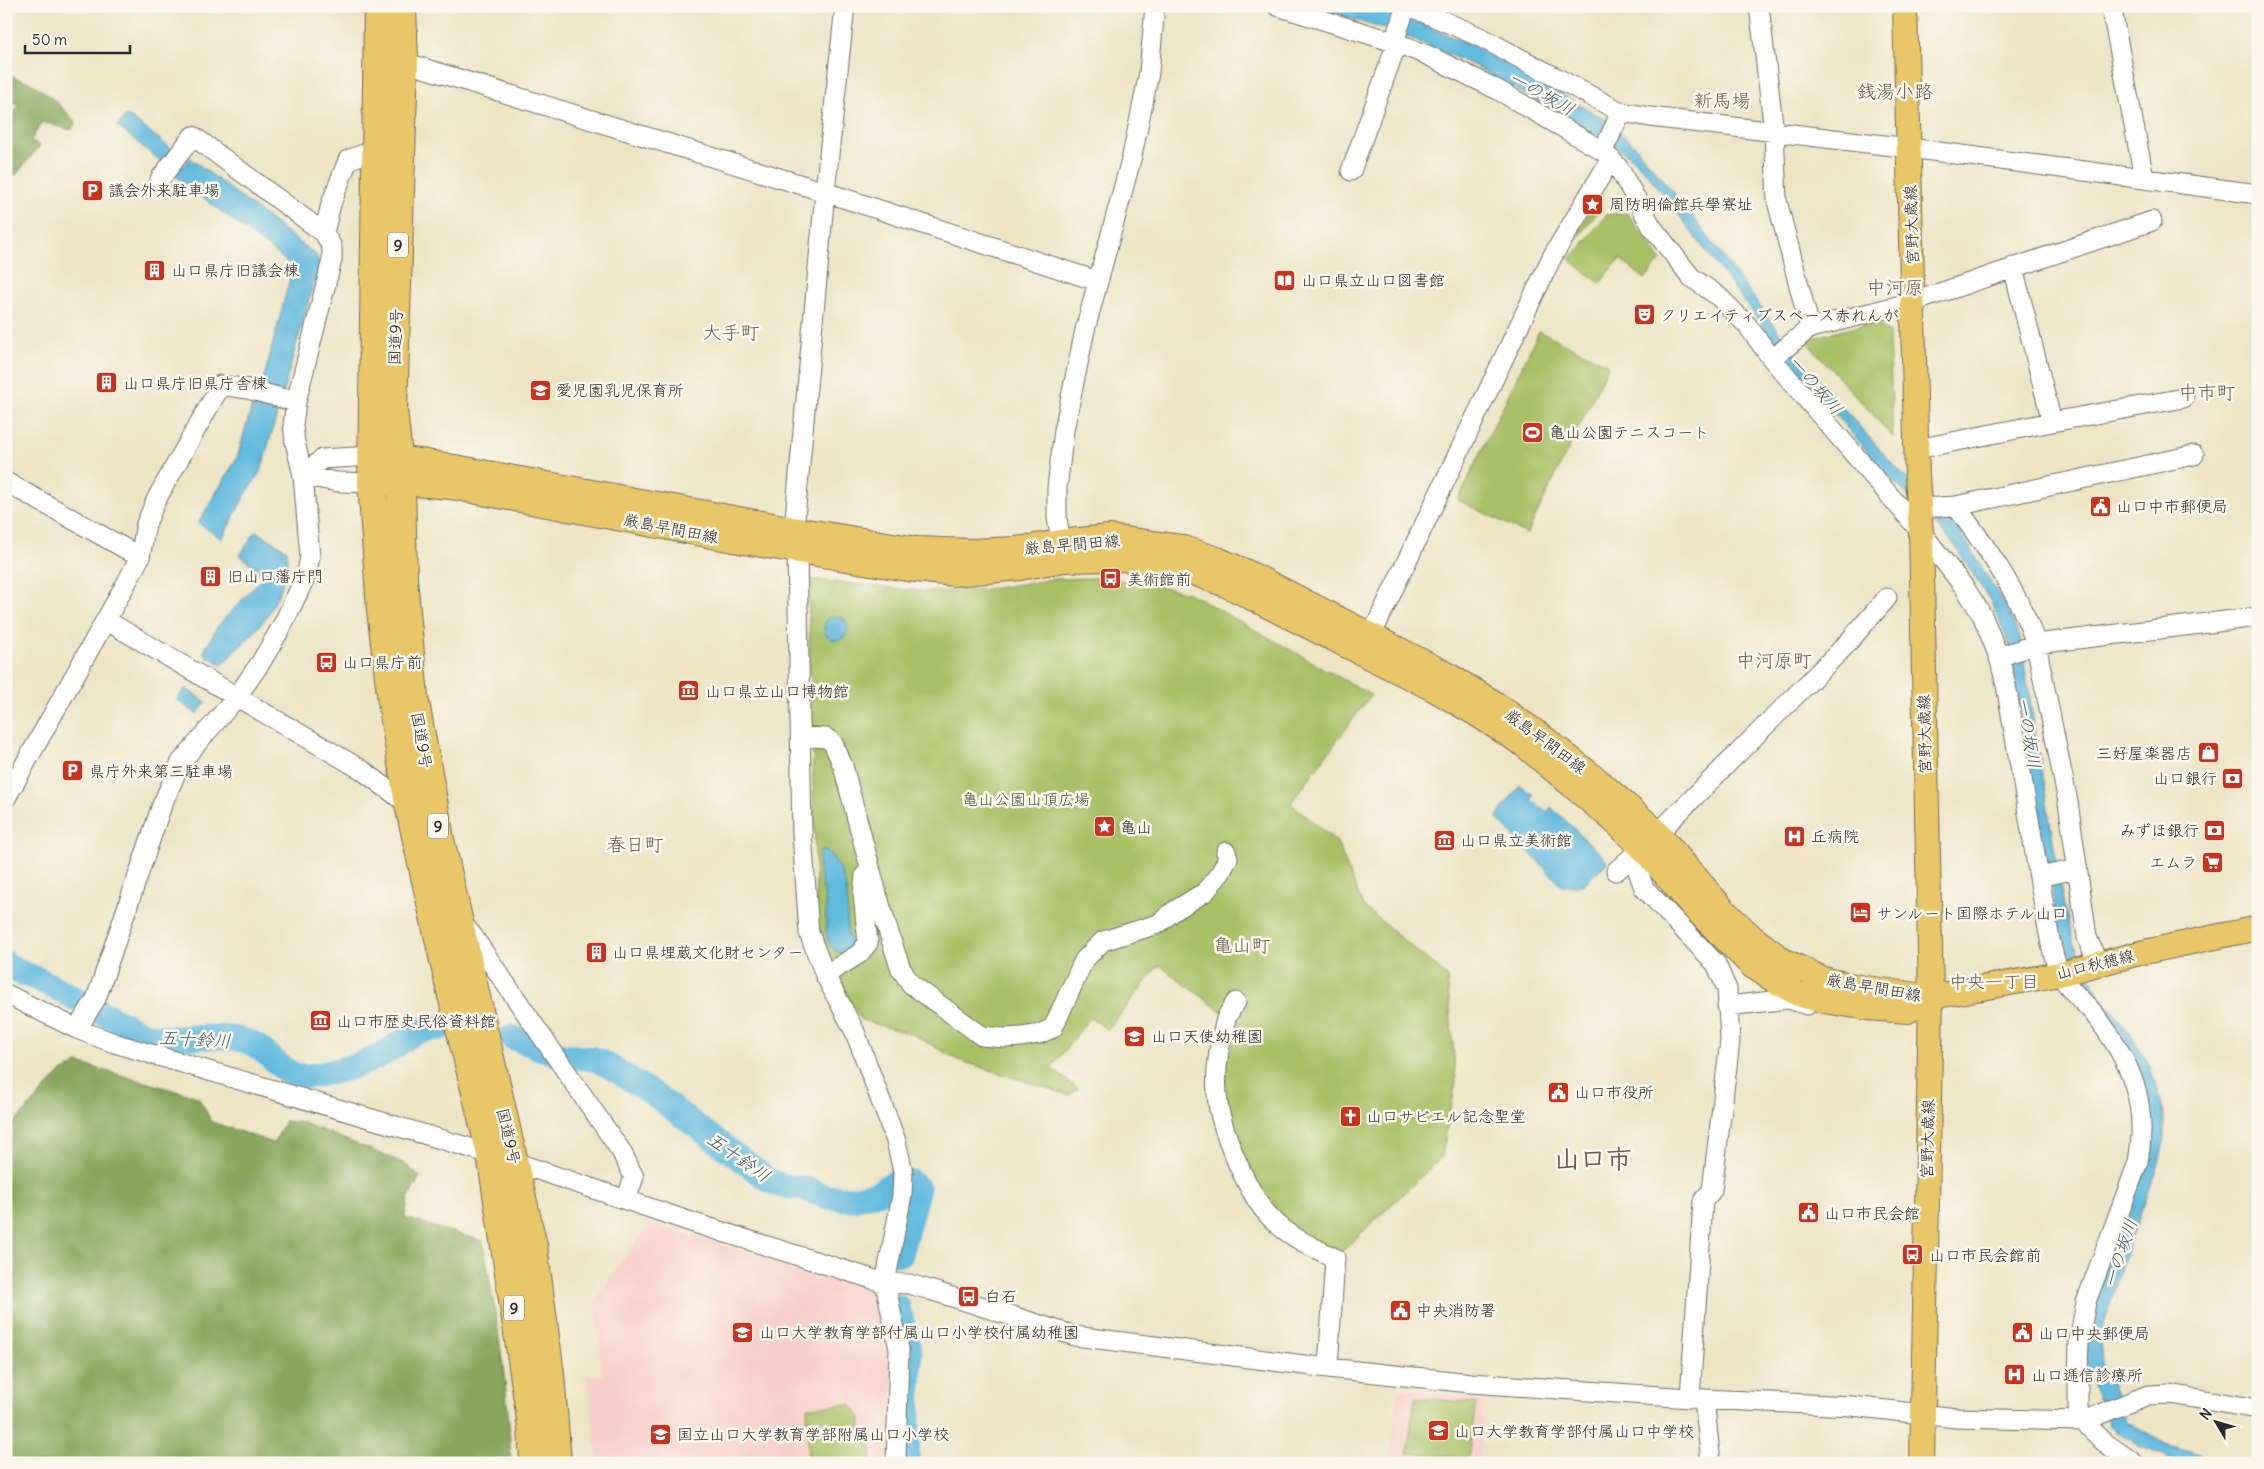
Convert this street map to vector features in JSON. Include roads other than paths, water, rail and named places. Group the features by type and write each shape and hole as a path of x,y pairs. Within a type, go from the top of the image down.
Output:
{"highway":[{"name":"国道9号","path":"378,6 377,149 390,466 414,697 441,844 460,920 503,1158 532,1426 534,1463"},
{"name":"国道9号","path":"402,6 404,62 390,466 372,483 381,610 392,702 409,806 449,983 535,1256 550,1374 557,1463"}],"main road":[{"name":"宮野大歳線","path":"1905,6 1918,484 1939,507 1921,532 1931,997 1922,1463"},
{"name":"厳島早間田線","path":"390,466 451,487 796,540 963,551 1016,549 1062,551 1140,560 1180,568 1226,586 1433,689 1476,714 1524,746 1563,777 1644,846 1724,910 1752,937 1783,960 1823,979 1853,986 1931,997"},
{"name":"厳島早間田線","path":"1062,551 1109,537 1181,547 1249,573 1445,674 1493,702 1543,737 1592,775 1644,846 1696,910 1752,966 1798,994 1839,1003 1908,1011 1931,997"},
{"name":"山口秋穂線","path":"1931,997 2060,974 2258,928"}],"street":[{"path":"845,6 825,192 796,540 802,833 809,933 825,975 858,1041 896,1141 903,1172 902,1195 885,1283 899,1349 896,1463"},
{"path":"1062,551 1057,518 1059,460 1097,281 1132,156 1149,73 1155,6"},
{"path":"1277,6 1396,40 1498,90 1606,151 1652,227 1673,255 1691,277 1718,296 1747,325 1921,532 1965,588 1982,615 1999,657 2043,876 2049,932 2060,974 2070,991 2094,1014 2113,1041 2133,1076 2141,1110 2142,1139 2138,1162 2086,1302 2078,1341 2078,1408 2104,1442 2134,1463"},
{"path":"1759,6 1774,132 1778,201 1803,334"},
{"path":"2111,6 2144,178"},
{"path":"1351,171 1406,7 1480,37 1620,114 1909,148 2258,194"},
{"path":"404,62 825,192 1097,281"},
{"path":"1370,636 1552,257 1606,151 1620,114"},
{"path":"81,1023 96,999 162,805 181,762 236,698 261,662 281,628 306,576 310,557 303,476 294,434 291,401 332,260 332,248 324,233 193,136 160,179"},
{"path":"324,233 331,204 348,160 377,149"},
{"path":"1774,357 1803,334 1913,302 2152,222"},
{"path":"2013,267 2052,422"},
{"path":"6,798 107,621 140,557 146,524 156,498 221,385 248,389 291,401"},
{"path":"1917,449 2184,398"},
{"path":"1939,507 2194,455"},
{"path":"303,476 322,459 390,466"},
{"path":"303,476 338,482 372,483"},
{"path":"6,482 140,557"},
{"path":"1939,507 1991,553 2028,619 2068,802 2071,870 2087,937 2098,964"},
{"path":"1616,871 1644,846 1843,648 1887,598"},
{"path":"1999,657 2033,646 2258,617"},
{"path":"107,621 362,770 409,806"},
{"path":"801,736 826,738 833,743 843,766 871,870 901,969 911,984 982,1036 1004,1038 1039,1034 1053,1028 1084,960 1103,941 1158,924 1174,911 1205,892 1228,858 1226,852"},
{"path":"1644,846 1644,888 1716,964 1727,989 1730,1041 1712,1190 1703,1201 1697,1398 1711,1463"},
{"path":"825,975 859,954 868,943 863,894 865,875 871,870"},
{"path":"2043,876 2071,870"},
{"path":"460,920 621,1151 634,1177 626,1200"},
{"path":"6,994 81,1023 114,1042 503,1158 691,1222 885,1283 909,1284 1075,1336 1328,1368 1471,1383 1852,1406 1956,1418 2088,1419 2148,1395 2170,1394 2258,1408"},
{"path":"1727,1006 1789,999 1818,1009 1839,1003"},
{"path":"1236,1002 1227,1017 1218,1068 1217,1095 1221,1111 1244,1180 1270,1217 1290,1235 1335,1258 1328,1368"}],"water":[{"name":"一の坂川","path":"1309,6 1372,6 1389,11 1472,45 1605,119 1635,146 1688,210 1792,349 1895,467 1957,527 2005,605 2020,637 2063,902 2074,942 2097,992 2131,1035 2150,1066 2164,1113 2164,1142 2157,1170 2121,1267 2100,1338 2102,1363 2126,1421 2171,1446 2232,1463 2182,1463 2139,1446 2109,1425 2088,1370 2086,1356 2093,1305 2150,1121 2148,1097 2142,1075 2084,984 2059,931 2009,642 1992,604 1954,544 1882,469 1785,355 1649,176 1634,160 1614,145 1475,66 1401,34"},
{"path":"127,115 171,148 162,162 117,126"},
{"path":"190,158 316,255 319,264 261,471 244,497 222,539 198,523 237,458 253,402 266,370 292,270 290,264 175,176"},
{"path":"256,531 287,550 285,575 276,599 264,621 223,665 203,654 217,627 264,576 240,555"},
{"path":"836,616 844,620 848,628 844,636 836,640 828,636 824,628 828,620"},
{"path":"185,688 206,702 197,714 177,700"},
{"path":"1520,785 1534,795 1531,800 1547,812 1551,807 1606,859 1607,863 1583,885 1562,886 1496,818"},
{"path":"827,850 841,872 846,890 847,928 853,949 843,954 832,948 827,935 826,906 819,858 820,851"}],"waterway":[{"name":"五十鈴川","path":"6,963 17,971 40,980 145,1035 171,1038 226,1037 239,1039 258,1047 285,1070 300,1076 318,1075 354,1066 379,1056 413,1034 440,1028"},
{"name":"五十鈴川","path":"511,1037 562,1056 594,1059 609,1066 652,1093 770,1181 783,1186 802,1188 828,1197 851,1199 877,1193 895,1182 910,1182 918,1188 900,1254"},
{"name":"五十鈴川","path":"898,1307 910,1351 907,1463"}],"place":[{"name":"議会外来駐車場","path":"92,190"},
{"name":"周防明倫館兵學寮址","path":"1593,204"},
{"name":"山口県庁旧議会棟","path":"155,270"},
{"name":"山口県立山口図書館","path":"1285,280"},
{"name":"クリエイティブスペース赤れんが","path":"1644,315"},
{"name":"山口県庁旧県庁舎棟","path":"107,383"},
{"name":"愛児園乳児保育所","path":"540,390"},
{"name":"亀山公園テニスコート","path":"1533,432"},
{"name":"山口中市郵便局","path":"2100,506"},
{"name":"旧山口藩庁門","path":"211,576"},
{"name":"美術館前","path":"1111,579"},
{"name":"山口県庁前","path":"326,662"},
{"name":"山口県立山口博物館","path":"689,691"},
{"name":"三好屋楽器店","path":"2208,753"},
{"name":"県庁外来第三駐車場","path":"73,771"},
{"name":"山口銀行","path":"2233,778"},
{"name":"亀山","path":"1104,827"},
{"name":"みずほ銀行","path":"2215,830"},
{"name":"丘病院","path":"1795,836"},
{"name":"山口県立美術館","path":"1444,840"},
{"name":"エムラ","path":"2213,862"},
{"name":"サンルート国際ホテル山口","path":"1860,913"},
{"name":"山口県埋蔵文化財センター","path":"596,952"},
{"name":"山口市歴史民俗資料館","path":"320,1021"},
{"name":"山口天使幼稚園","path":"1135,1036"},
{"name":"山口市役所","path":"1558,1092"},
{"name":"山口サビエル記念聖堂","path":"1350,1116"},
{"name":"山口市民会館","path":"1808,1213"},
{"name":"山口市民会館前","path":"1913,1255"},
{"name":"白石","path":"969,1296"},
{"name":"中央消防署","path":"1400,1310"},
{"name":"山口大学教育学部付属山口小学校付属幼稚園","path":"743,1332"},
{"name":"山口中央郵便局","path":"2022,1333"},
{"name":"山口逓信診療所","path":"2015,1375"},
{"name":"山口大学教育学部付属山口中学校","path":"1438,1431"},
{"name":"国立山口大学教育学部附属山口小学校","path":"661,1434"}],"district":[{"name":"銭湯小路","path":"1895,91"},
{"name":"新馬場","path":"1722,100"},
{"name":"中河原","path":"1895,287"},
{"name":"大手町","path":"731,332"},
{"name":"中市町","path":"2207,392"},
{"name":"中河原町","path":"1774,660"},
{"name":"春日町","path":"635,844"},
{"name":"亀山町","path":"1242,945"},
{"name":"中央一丁目","path":"1994,981"},
{"name":"山口市","path":"1593,1158"}],"park label":[{"name":"亀山公園山頂広場","path":"1026,799"}]}
